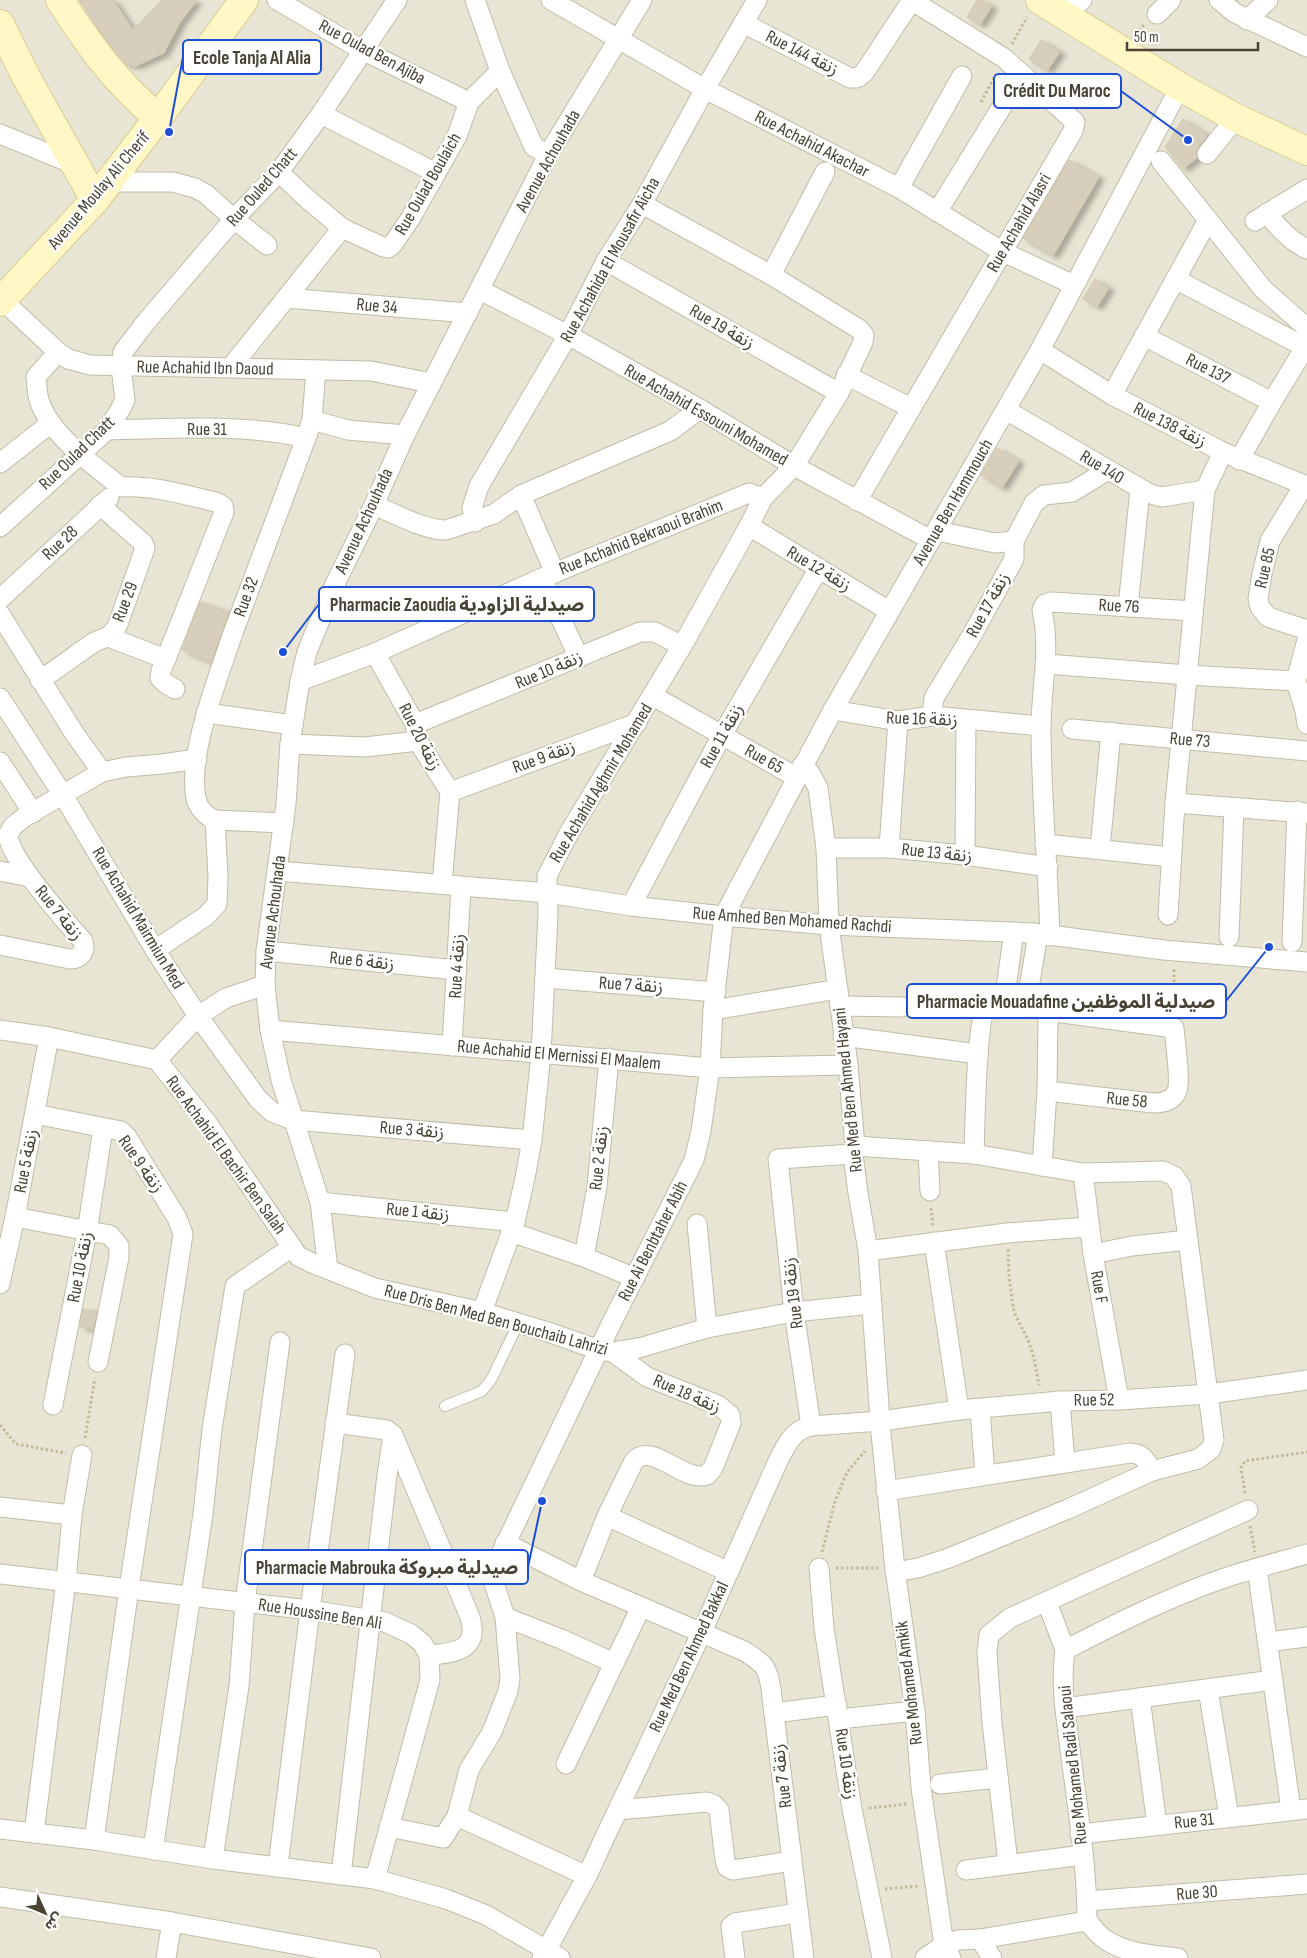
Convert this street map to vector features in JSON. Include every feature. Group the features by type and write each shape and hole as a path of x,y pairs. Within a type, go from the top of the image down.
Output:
{"street":[{"path":"60,0 108,70 133,97 158,118"},
{"name":"Avenue Moulay Ali Cherif","path":"1,301 102,191 244,0"},
{"name":"Rue Oulad Ben Ajiba","path":"277,0 362,50 469,102"},
{"name":"Rue Ouled Chatt","path":"121,367 123,352 146,322 234,219 279,172 321,114 362,50 398,0"},
{"path":"475,0 500,71 534,147 548,155"},
{"name":"Rue Achahid Akachar","path":"551,0 704,89 899,188 1003,252 1074,285"},
{"name":"Avenue Achouhada","path":"328,1269 320,1202 281,1080 270,1030 265,984 266,952 284,823 290,744 300,681 307,652 334,586 374,505 405,435 548,155 642,0"},
{"name":"Rue Achahida El Mousafir Aicha","path":"475,522 472,508 479,486 568,335 606,261 642,204 704,89 758,0"},
{"name":"Rue 144 زنقة","path":"743,23 850,78 857,78 864,73 912,0"},
{"name":"Rue Achahid Alasri","path":"857,501 1073,131 1075,122 1004,58 912,0"},
{"path":"1040,0 1074,8 1118,50 1236,118 1307,151"},
{"path":"1157,14 1172,0"},
{"path":"1219,0 1247,20 1307,48"},
{"path":"1247,20 1268,0"},
{"path":"2,34 76,165 102,191 185,184 206,194 234,219 268,245"},
{"path":"469,102 500,71"},
{"path":"937,212 1022,74"},
{"path":"899,188 962,76"},
{"name":"Avenue Ben Hammouch","path":"724,916 799,771 1040,350 1180,87"},
{"name":"Rue Oulad Boulaich","path":"279,172 342,228 388,248 393,244 410,219 436,174 457,136 469,102"},
{"path":"321,114 436,174"},
{"path":"1207,154 1236,118"},
{"path":"0,134 76,165"},
{"path":"1161,161 1263,289 1307,328"},
{"path":"642,204 771,275 825,172"},
{"path":"1307,189 1261,217 1307,249"},
{"path":"1112,395 1208,220"},
{"path":"231,367 342,228"},
{"name":"Rue 19 زنقة","path":"606,261 842,384 910,408"},
{"name":"Rue Achahid Aghmir Mohamed","path":"482,1312 513,1227 532,1140 541,1054 548,893 547,876 554,859 682,646 763,498 794,466 842,384 863,342 864,335 859,329 771,275"},
{"path":"1168,915 1175,803 1205,490 1272,402 1306,346 1175,278"},
{"name":"Rue Achahid Essouni Mohamed","path":"480,290 568,335 700,409 794,466 857,501 934,535 995,543 1014,541"},
{"name":"Rue 34","path":"286,298 468,313"},
{"name":"Rue Achahid Ibn Daoud","path":"1,301 58,352 78,362 121,367 231,367 371,371 431,384"},
{"name":"Rue 137","path":"1144,336 1272,402"},
{"name":"Rue 138 زنقة","path":"1040,350 1112,395 1231,456 1306,485"},
{"path":"58,352 36,377 39,400 51,423 81,455 121,487 138,486 151,488 216,502 223,506 224,512 161,671 160,678 175,689"},
{"name":"Rue Oulad Chatt","path":"0,527 81,455 106,430 125,400 121,367"},
{"name":"Rue 32","path":"215,820 203,812 197,802 194,781 206,714 253,578 312,420 316,370"},
{"path":"374,505 438,531 475,522 494,514 521,494 670,430 700,409"},
{"name":"Rue 140","path":"1006,410 1140,490 1161,497 1205,490"},
{"path":"312,420 348,430 405,435"},
{"path":"0,464 51,423"},
{"name":"Rue 31","path":"106,430 252,430 306,438"},
{"name":"Rue 17 زنقة","path":"932,716 934,698 1014,560 1014,541 1034,503 1044,495 1072,492 1108,470"},
{"name":"Rue 85","path":"1306,485 1270,541 1258,599 1260,607 1268,617 1307,630"},
{"name":"Rue 28","path":"0,600 121,487"},
{"path":"1128,606 1140,490"},
{"name":"Rue Achahid Bekraoui Brahim","path":"300,681 375,653 548,575 749,493 763,498"},
{"path":"521,494 548,575 579,658"},
{"name":"Rue 29","path":"40,680 65,665 93,643 108,637 118,624 145,548 143,543 100,505"},
{"name":"Rue 12 زنقة","path":"749,526 889,611"},
{"name":"Rue 11 زنقة","path":"631,906 722,735 819,568"},
{"name":"Rue 76","path":"1047,664 1046,630 1042,610 1045,604 1052,602 1193,610"},
{"path":"0,614 40,680 102,772"},
{"name":"Rue 10 زنقة","path":"290,744 365,747 417,733 579,658 647,631 664,636 682,646"},
{"path":"108,637 166,659"},
{"path":"1306,715 1296,681 1307,640"},
{"name":"Rue 20 زنقة","path":"375,653 450,792 442,884"},
{"path":"1026,1006 1044,935 1048,867 1045,844 1041,726 1047,664 1296,681"},
{"name":"Rue 65","path":"653,696 722,735 799,771"},
{"name":"Rue Achahid Mairmiun Med","path":"0,698 63,795 198,1016 258,1099 272,1112 293,1120"},
{"name":"Rue 16 زنقة","path":"833,710 898,721 932,716 1041,726"},
{"path":"206,714 293,725"},
{"path":"965,855 966,720"},
{"path":"889,848 898,721"},
{"name":"Rue 9 زنقة","path":"450,792 637,723"},
{"name":"Rue 73","path":"1072,728 1307,751"},
{"path":"1100,849 1111,732"},
{"path":"30,877 10,846 8,835 13,826 102,772 126,767 197,759"},
{"path":"0,762 33,813"},
{"name":"Rue Med Ben Ahmed Hayani","path":"799,771 810,773 818,788 826,848 829,926 848,1065 854,1150 868,1251 881,1428"},
{"path":"1175,803 1302,812 1292,942"},
{"path":"1229,937 1234,808"},
{"path":"156,950 206,916 217,904 218,876 215,820 284,823"},
{"path":"1045,844 1171,857"},
{"name":"Rue 13 زنقة","path":"826,848 889,848 965,855 1048,867"},
{"name":"Rue Amhed Ben Mohamed Rachdi","path":"277,871 548,893 631,906 829,926 1014,932 1175,951 1307,962"},
{"path":"0,872 30,877"},
{"name":"Rue 7 زنقة","path":"0,945 75,959 83,953 83,941 30,877"},
{"name":"Rue 4 زنقة","path":"452,1046 461,887"},
{"name":"Rue Ai Benbtaher Abih","path":"389,1827 443,1838 457,1816 469,1770 492,1732 508,1691 510,1670 505,1618 493,1574 505,1543 606,1351 635,1278 694,1160 701,1131 710,1068 713,1010 724,916"},
{"path":"1004,1001 1014,932"},
{"name":"Rue 6 زنقة","path":"266,952 457,970"},
{"name":"Rue 7 زنقة","path":"545,978 716,992"},
{"path":"157,1060 198,1016 226,998 265,984"},
{"path":"713,1010 839,997 902,1007"},
{"path":"974,1154 978,1054 985,1007 993,1000 1048,1011 1174,1028"},
{"path":"1042,1166 1047,1091 1048,1011"},
{"name":"Rue 58","path":"1047,1091 1159,1103 1170,1099 1177,1092 1174,1028"},
{"name":"Rue Achahid El Bachir Ben Salah","path":"0,1030 49,1037 157,1060 208,1124 261,1199 298,1256 308,1262 328,1269"},
{"name":"Rue Achahid El Mernissi El Maalem","path":"270,1030 710,1068 848,1065"},
{"path":"843,1036 978,1054"},
{"name":"Rue 5 زنقة","path":"0,1284 16,1217 49,1037"},
{"name":"Rue 2 زنقة","path":"584,1257 597,1187 610,1058"},
{"name":"Rue 9 زنقة","path":"35,1114 118,1130 127,1137 177,1218 184,1239 129,1588 94,1840"},
{"name":"Rue 3 زنقة","path":"293,1120 532,1140"},
{"name":"Rue 10 زنقة","path":"53,1405 87,1232 103,1128"},
{"path":"854,1150 974,1154 1083,1173 1163,1171 1174,1176 1181,1186 1214,1440 1211,1449 1198,1459 1152,1471 1068,1509 949,1558 918,1568 895,1570"},
{"name":"Rue 19 زنقة","path":"811,1426 794,1312 778,1160 854,1150"},
{"path":"928,1152 930,1191"},
{"name":"Rue F","path":"1083,1173 1092,1254 1119,1400"},
{"name":"Rue 1 زنقة","path":"320,1202 513,1227 635,1278"},
{"path":"16,1217 110,1235 117,1242 120,1253 117,1275 98,1362"},
{"path":"697,1224 707,1328"},
{"path":"868,1251 1007,1233 1088,1227"},
{"path":"1092,1254 1132,1246 1188,1240"},
{"path":"934,1242 959,1410"},
{"path":"153,1850 203,1514 212,1429 235,1286 292,1247"},
{"name":"Rue Dris Ben Med Ben Bouchaib Lahrizi","path":"328,1269 375,1288 519,1322 606,1351 639,1348 707,1328 794,1312 872,1304"},
{"path":"213,1859 238,1686 245,1603 280,1342"},
{"name":"Rue 18 زنقة","path":"581,1581 627,1472 638,1456 652,1455 696,1477 707,1475 713,1468 731,1423 730,1415 718,1406 653,1380 606,1351"},
{"path":"278,1866 345,1354"},
{"name":"Rue 52","path":"881,1428 959,1410 1051,1402 1209,1394 1307,1380"},
{"path":"1051,1402 1065,1463"},
{"path":"980,1408 985,1475"},
{"path":"335,1423 387,1430 393,1435 472,1626 472,1636 463,1649 451,1653 429,1655 430,1680 375,1879"},
{"name":"Rue Med Ben Ahmed Bakkal","path":"550,1955 701,1634 789,1440 802,1428 811,1426 881,1428"},
{"name":"Rue Mohamed Amkik","path":"881,1428 886,1491 914,1711 923,1802 947,1952"},
{"path":"341,1875 393,1435"},
{"path":"886,1491 1137,1453 1142,1456 1152,1471"},
{"path":"34,1833 66,1581 72,1515 82,1455"},
{"path":"0,1507 72,1515"},
{"path":"1008,1864 992,1723 987,1652 989,1635 1005,1621 1248,1510"},
{"path":"608,1516 729,1572"},
{"name":"Rue 7 زنقة","path":"505,1543 581,1581 744,1651 758,1659 765,1666 769,1676 774,1713 804,1958"},
{"path":"1047,1602 1065,1650 1101,1631 1191,1590 1307,1554"},
{"name":"Rue 10 زنقة","path":"819,1568 824,1628 852,1809 882,1958"},
{"path":"1257,1568 1273,1680 1299,1809"},
{"name":"Rue Houssine Ben Ali","path":"0,1574 310,1610 384,1622 411,1634 422,1643 429,1655"},
{"path":"566,1764 641,1607"},
{"path":"505,1618 561,1639 614,1663"},
{"path":"1268,1642 1307,1637"},
{"name":"Rue Mohamed Radi Salaoui","path":"1065,1650 1063,1673 1065,1708 1087,1901 1087,1921"},
{"path":"1065,1708 1273,1680"},
{"path":"1208,1689 1229,1817"},
{"path":"1140,1698 1157,1825"},
{"path":"774,1713 914,1711"},
{"path":"940,1784 998,1778"},
{"path":"618,1810 706,1802 713,1804 719,1810 727,1867 733,1870 792,1861"},
{"name":"Rue 31","path":"1080,1834 1299,1809"},
{"path":"457,1816 587,1876"},
{"path":"0,1829 94,1840 213,1859 375,1879 446,1898 486,1915 550,1955"},
{"path":"966,1870 1082,1855"},
{"name":"Rue 30","path":"1087,1901 1307,1884"},
{"path":"0,1896 172,1922 371,1958"},
{"path":"736,1958 731,1932 731,1926 735,1922 798,1913"},
{"path":"925,1958 947,1952 958,1940 980,1939 1087,1921 1104,1940 1120,1947 1137,1952 1178,1958"},
{"path":"166,1958 172,1922"},
{"path":"980,1939 992,1958"}],"lane":[{"path":"444,1406 482,1391 491,1380 519,1322"}],"path":[{"path":"1118,50 1157,14"},
{"path":"1174,1028 1175,951"},
{"path":"930,1191 934,1242"},
{"path":"1007,1233 1009,1277 1014,1312 1028,1340 1051,1402"},
{"path":"0,1425 16,1444 82,1455 98,1362"},
{"path":"881,1428 847,1472 831,1516 819,1568 895,1570"},
{"path":"1242,1463 1248,1460 1307,1452"},
{"path":"852,1809 923,1802"},
{"path":"868,1891 935,1884"}],"shaded area":[{"path":"0,0 1307,0 1307,1958 0,1958"}],"building":[{"path":"79,0 113,0 133,30 162,0 197,0 179,24 164,53 136,66 125,64 105,39"},
{"path":"977,0 992,6 980,25 967,17"},
{"path":"1041,40 1060,52 1047,71 1029,59"},
{"path":"1183,119 1206,134 1206,137 1198,147 1197,158 1183,169 1165,147"},
{"path":"1069,160 1099,177 1053,256 1023,238"},
{"path":"1095,279 1109,288 1097,307 1083,299"},
{"path":"997,448 1019,461 1002,488 981,475"},
{"path":"200,602 229,612 211,662 182,650"},
{"path":"83,1309 97,1311 93,1329 80,1327"}],"place":[{"name":"Ecole Tanja Al Alia","path":"169,132"},
{"name":"Crédit Du Maroc","path":"1188,140"},
{"name":"Pharmacie Zaoudia صيدلية الزاودية","path":"283,652"},
{"name":"Pharmacie Mouadafine صيدلية الموظفين","path":"1269,947"},
{"name":"Pharmacie Mabrouka صيدلية مبروكة","path":"542,1501"}]}
